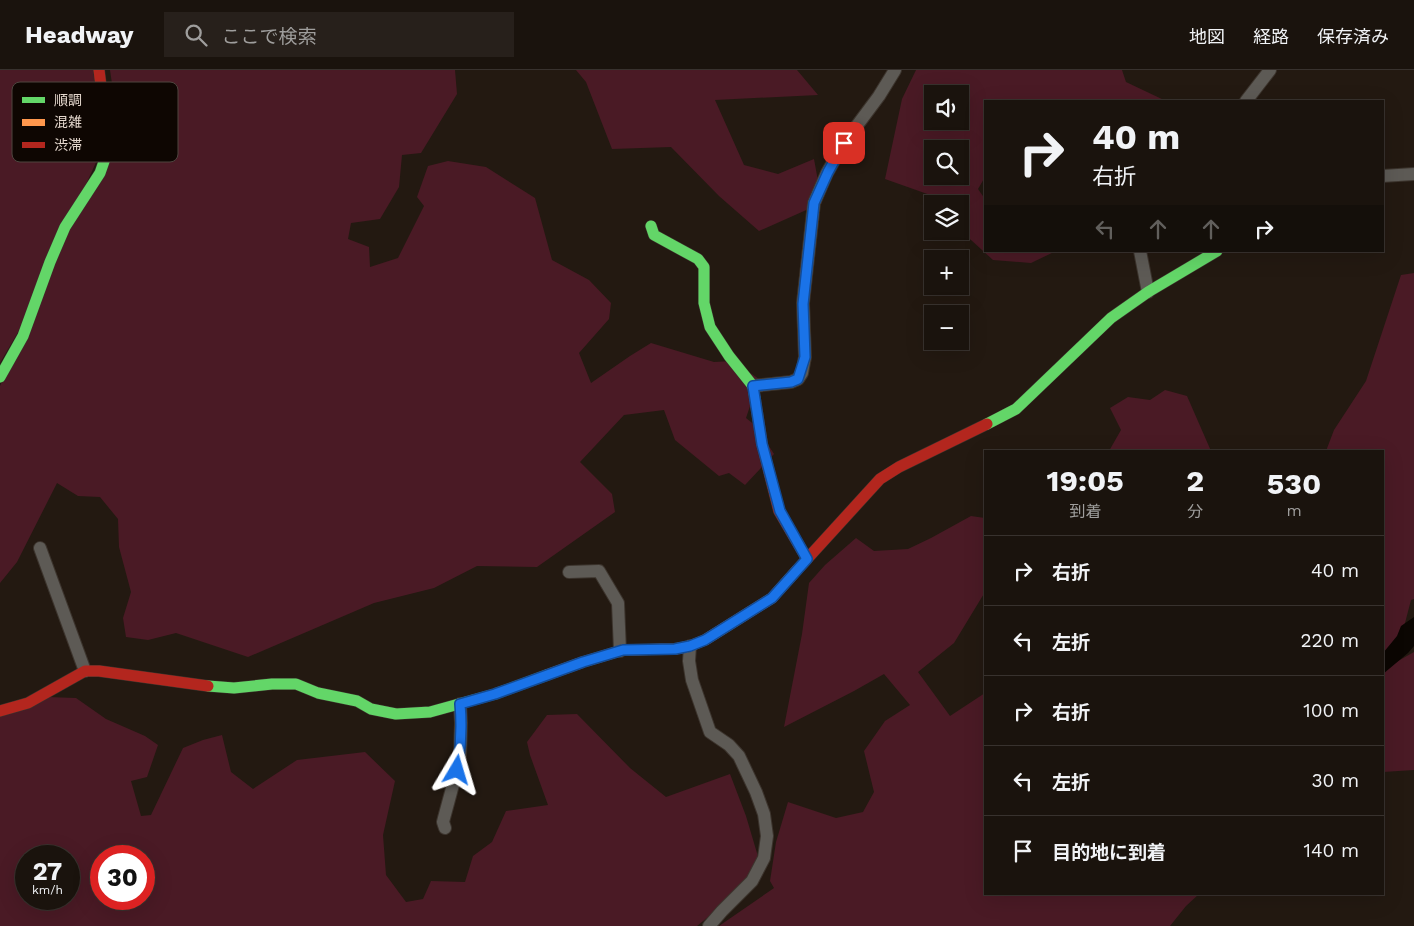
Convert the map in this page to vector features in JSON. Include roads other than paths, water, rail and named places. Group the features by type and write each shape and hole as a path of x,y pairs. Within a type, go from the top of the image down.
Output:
{"street":[{"path":"753,386 791,382 798,379 802,372 805,357 803,304 814,203 844,143 879,96 895,70"},
{"path":"1247,100 1270,70"},
{"path":"0,377 23,336 65,227 100,173 104,162"},
{"path":"1384,176 1414,174"},
{"path":"650,226 654,235 698,259 704,267 704,303 710,326 729,356 753,386 762,444 780,511 807,559"},
{"path":"1140,252 1148,292"},
{"path":"0,711 28,703 76,674 85,671 99,671 234,688 272,684 296,684 318,693 357,701 371,708 396,714 430,712 495,694 583,662 620,651 675,649 690,646 705,640 772,598 880,479 899,467 1016,409 1111,318 1148,292 1215,252"},
{"path":"40,548 85,671"},
{"path":"569,572 598,571 618,603 620,651"},
{"path":"690,646 689,662 692,680 710,732 729,744 740,756 764,814 767,836 764,858 752,881 709,926"},
{"path":"446,828 443,822 460,756 460,704"}]}
